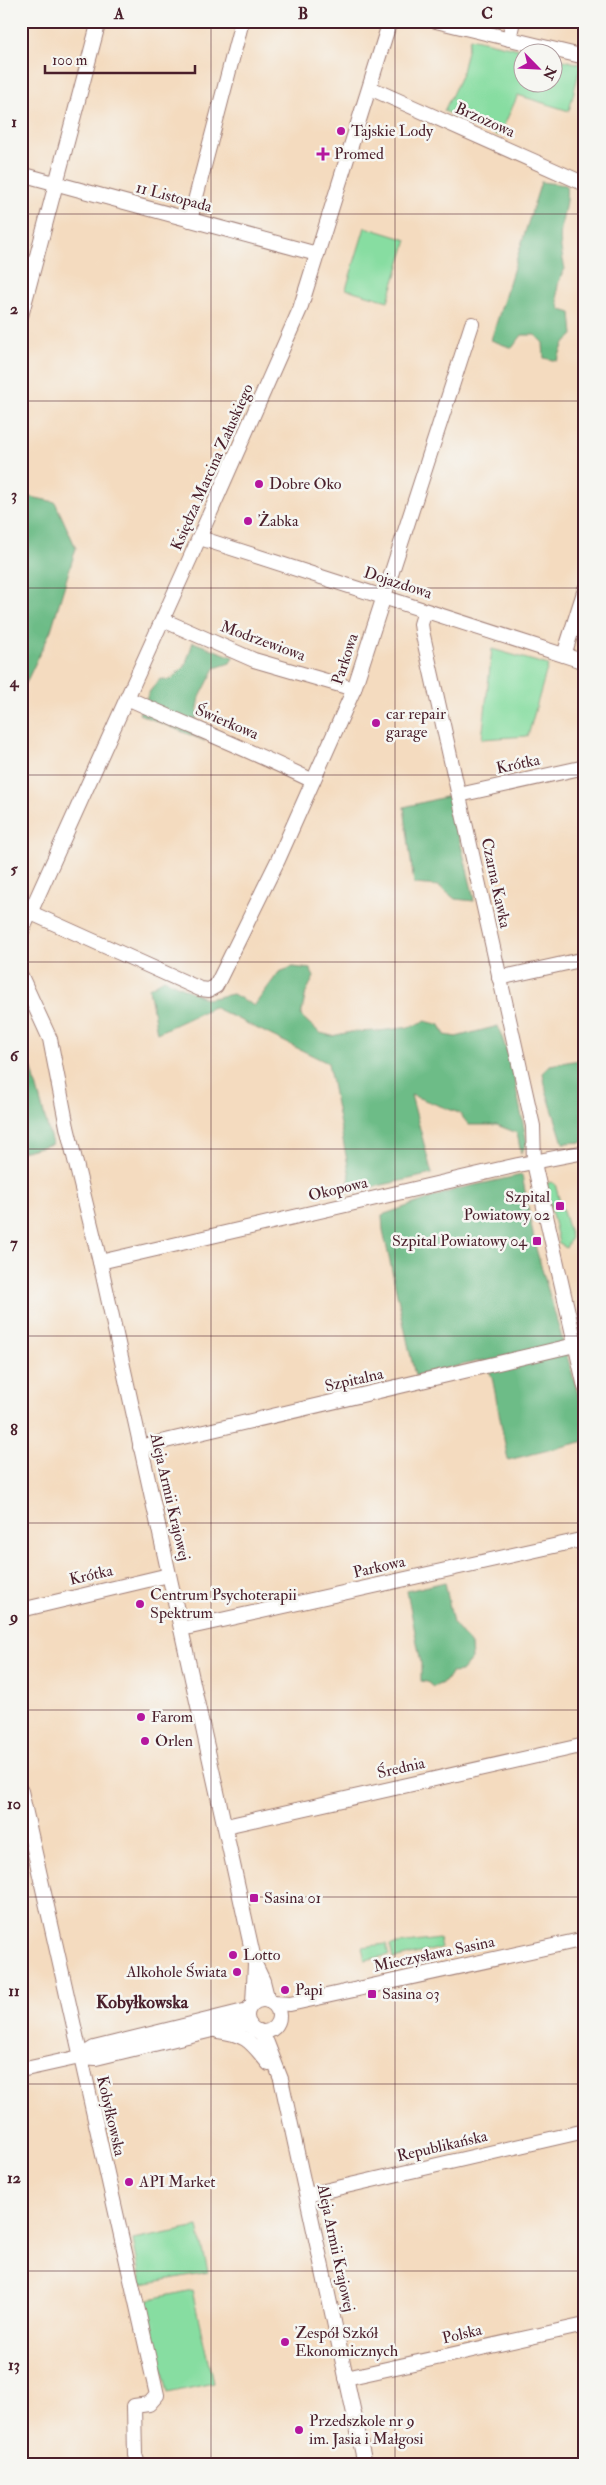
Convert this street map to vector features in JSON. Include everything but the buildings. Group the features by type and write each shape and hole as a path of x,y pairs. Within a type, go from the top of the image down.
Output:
{"street":[{"path":"21,316 98,21"},
{"path":"190,220 242,21"},
{"name":"Księdza Marcina Załuskiego","path":"21,933 200,538 300,309 390,21"},
{"path":"436,21 585,58"},
{"path":"509,39 513,21"},
{"name":"Brzozowa","path":"370,88 585,184"},
{"name":"11 Listopada","path":"21,174 317,254"},
{"name":"Parkowa","path":"29,912 200,989 212,989 218,981 278,860 354,689 472,324"},
{"name":"Dojazdowa","path":"200,538 585,662"},
{"path":"564,655 585,589"},
{"name":"Czarna Kawka","path":"425,611 421,624 422,631 533,1126 534,1163 585,1387"},
{"name":"Modrzewiowa","path":"163,620 254,660 354,689"},
{"name":"Świerkowa","path":"128,698 192,727 245,748 313,780"},
{"name":"Krótka","path":"458,794 585,767"},
{"name":"Księdza Marcina Załuskiego","path":"21,924 29,912"},
{"path":"499,978 585,959"},
{"name":"Aleja Armii Krajowej","path":"21,976 50,1038 226,1826 255,1964 273,2011 280,2074 365,2464"},
{"name":"Aleja Armii Krajowej","path":"21,997 55,1067"},
{"name":"Okopowa","path":"100,1262 585,1152"},
{"name":"Szpitalna","path":"140,1447 575,1346"},
{"name":"Parkowa","path":"181,1629 585,1539"},
{"name":"Krótka","path":"21,1610 170,1574"},
{"name":"Średnia","path":"226,1826 585,1745"},
{"name":"Kobyłkowska","path":"21,1791 157,2395 149,2404 134,2406 135,2455 138,2464"},
{"name":"Mieczysława Sasina","path":"273,2011 290,2004 585,1939"},
{"name":"Aleja Armii Krajowej","path":"251,2007 255,1964"},
{"path":"21,2070 80,2057 96,2058 237,2024 266,2031 273,2011 262,2000 251,2007 94,2048 80,2057"},
{"path":"251,2007 247,2019 255,2028"},
{"name":"Aleja Armii Krajowej","path":"255,2028 280,2074"},
{"path":"213,2030 239,2035 252,2042 280,2074"},
{"name":"Republikańska","path":"307,2195 585,2131"},
{"name":"Polska","path":"346,2378 585,2325"}],"green space":[{"path":"470,38 514,48 514,92 564,92 564,60 581,64 569,111 518,95 499,136 444,111 461,76"},
{"path":"541,182 566,185 566,202 560,239 565,269 558,284 557,294 561,310 571,313 573,335 564,343 557,361 544,358 543,343 535,335 522,335 512,348 491,340"},
{"path":"365,227 407,240 388,301 346,289"},
{"path":"21,495 55,502 76,548 51,630 26,683 21,682"},
{"path":"193,642 233,657 230,663 215,668 200,697 193,735 205,741 139,714 150,691 160,679 170,680 185,666"},
{"path":"492,649 548,665 528,736 482,739"},
{"path":"449,796 474,901 455,899 439,886 414,884 404,807"},
{"path":"293,967 310,969 314,977 306,992 301,1016 320,1033 332,1036 351,1032 379,1031 411,1027 425,1021 440,1025 445,1035 456,1037 498,1026 511,1063 527,1143 521,1153 517,1133 497,1125 469,1125 459,1113 411,1095 432,1174 346,1193 350,1176 328,1063 213,1007 157,1033 149,988 164,979 207,999 233,994 254,1006 279,972"},
{"path":"21,1029 52,1144 21,1152"},
{"path":"585,1059 585,1142 563,1143 546,1090 543,1073 550,1065"},
{"path":"522,1175 535,1245 585,1418 585,1441 508,1460 492,1377 484,1360 415,1376 383,1230 382,1215 457,1189"},
{"path":"551,1182 555,1184 560,1202 558,1203 559,1209 562,1208 571,1237 566,1248 559,1243 545,1184"},
{"path":"445,1582 453,1623 471,1645 472,1659 461,1672 451,1673 445,1682 433,1687 427,1682 421,1681 421,1663 407,1591"},
{"path":"439,1939 441,1948 393,1959 390,1945"},
{"path":"386,1944 389,1955 365,1960 362,1947"},
{"path":"198,2227 208,2272 142,2284 133,2240"},
{"path":"192,2290 213,2383 168,2393 146,2300"}],"place":[{"name":"Tajskie Lody","path":"341,131"},
{"name":"Promed","path":"323,154"},
{"name":"Dobre Oko","path":"259,484"},
{"name":"Żabka","path":"248,521"},
{"name":"car repair garage","path":"376,723"},
{"name":"Szpital Powiatowy 02","path":"560,1206"},
{"name":"Szpital Powiatowy 04","path":"537,1241"},
{"name":"Centrum Psychoterapii Spektrum","path":"140,1604"},
{"name":"Farom","path":"141,1717"},
{"name":"Orlen","path":"145,1741"},
{"name":"Sasina 01","path":"254,1898"},
{"name":"Lotto","path":"233,1955"},
{"name":"Alkohole Świata","path":"237,1972"},
{"name":"Papi","path":"285,1990"},
{"name":"Sasina 03","path":"372,1994"},
{"name":"API Market","path":"129,2182"},
{"name":"Zespół Szkół Ekonomicznych","path":"285,2342"},
{"name":"Przedszkole nr 9 im. Jasia i Małgosi","path":"299,2430"}],"district":[{"name":"Kobyłkowska","path":"142,2002"}]}
